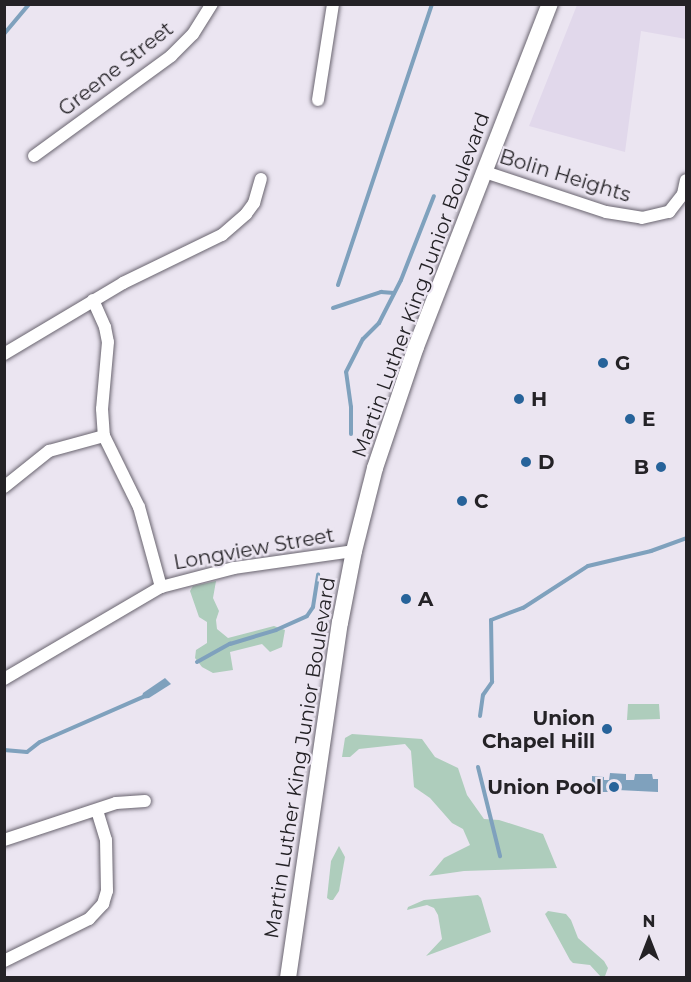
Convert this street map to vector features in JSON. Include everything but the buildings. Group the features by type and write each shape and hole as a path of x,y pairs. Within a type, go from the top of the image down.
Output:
{"main road":[{"name":"Martin Luther King Junior Boulevard","path":"288,978 320,756 354,551 375,468 402,386 550,4"}],"street":[{"name":"Greene Street","path":"34,156 171,56 193,34 212,4"},
{"path":"318,99 333,4"},
{"name":"Bolin Heights","path":"485,172 606,212 642,218 669,212 683,194 687,180"},
{"path":"4,354 93,300 222,235 246,214 254,202 261,179"},
{"path":"93,300 105,327 108,342 102,409 104,436 139,507 161,587"},
{"path":"4,487 49,451 104,436"},
{"name":"Longview Street","path":"4,679 161,587 234,568 354,551"},
{"path":"4,840 116,803 145,801"},
{"path":"4,962 89,919 100,909 107,891 107,851 105,829 97,810"}],"shaded area":[{"path":"577,5 686,5 686,39 641,31 625,152 529,126"}],"green space":[{"path":"216,581 213,598 219,611 216,620 217,629 228,638 274,626 285,630 282,647 270,652 262,644 230,652 233,670 213,673 202,667 195,658 196,650 207,643 207,622 199,617 190,591 193,586"},
{"path":"628,704 659,704 660,719 627,720"},
{"path":"352,734 422,739 435,757 458,768 467,795 484,819 499,820 543,834 557,868 464,871 429,876 444,858 470,845 463,829 452,823 430,798 414,787 411,751 405,744 359,749 350,757 342,757 345,738"},
{"path":"339,846 345,857 339,891 333,900 330,900 327,898 331,861"},
{"path":"478,895 481,898 491,932 426,956 442,939 438,915 434,908 427,905 407,910 408,907 424,900"},
{"path":"548,911 566,914 578,938 604,961 608,968 605,976 601,977 590,965 573,963 570,960 545,914"}],"water":[{"path":"165,678 171,684 149,698 141,699 143,693"},
{"path":"610,773 626,774 626,780 634,780 635,774 652,774 653,779 658,779 658,792 618,790 617,792 592,792 592,776 609,780"}],"waterway":[{"path":"4,34 29,4"},
{"path":"338,285 432,4"},
{"path":"351,434 351,407 346,372 363,339 379,323 401,280 434,196"},
{"path":"333,308 381,292 394,293"},
{"path":"480,716 483,695 492,682 491,620 523,608 588,566 651,551 686,538"},
{"path":"197,662 230,644 276,630 307,616 313,607 318,574"},
{"path":"4,750 27,752 40,742 143,697"},
{"path":"478,767 500,856"}],"place":[{"name":"G","path":"603,363"},
{"name":"H","path":"519,399"},
{"name":"E","path":"630,419"},
{"name":"D","path":"526,462"},
{"name":"B","path":"661,467"},
{"name":"C","path":"462,501"},
{"name":"A","path":"406,599"},
{"name":"Union Chapel Hill","path":"607,729"},
{"name":"Union Pool","path":"614,787"}]}
